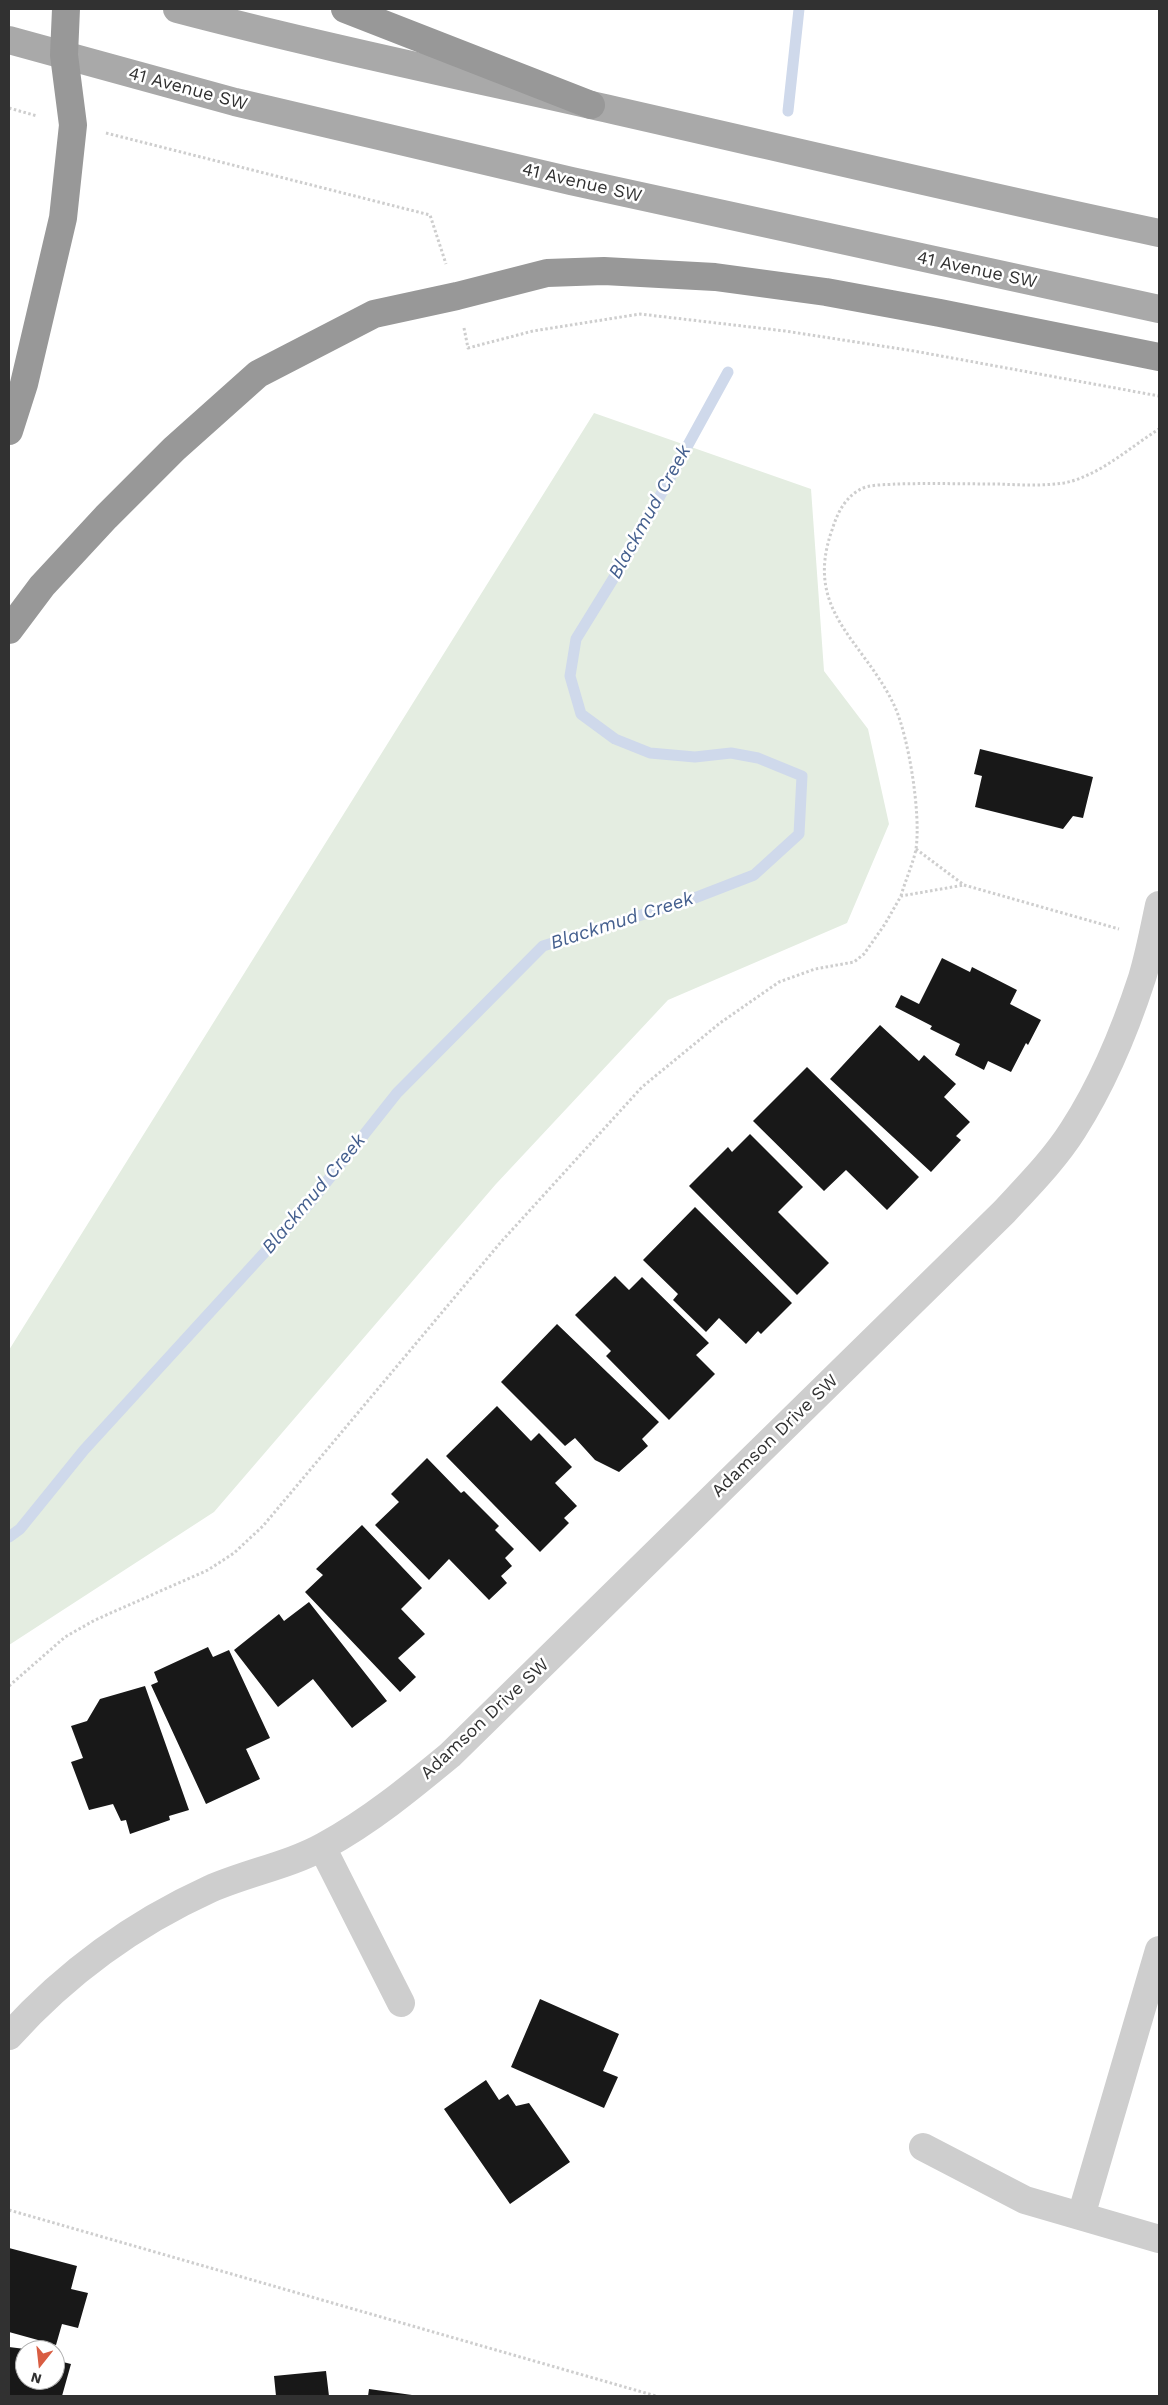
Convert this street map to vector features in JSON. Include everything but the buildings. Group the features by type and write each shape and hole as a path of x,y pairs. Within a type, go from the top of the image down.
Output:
{"highway":[{"path":"9,431 24,384 63,218 73,125 64,55 66,9"},
{"path":"345,9 592,105"},
{"path":"9,630 42,586 106,517 174,449 258,374 374,314 457,296 548,273 604,271 715,277 826,292 1159,357"}],"main road":[{"path":"177,9 354,54 592,105 952,189 1159,233"},
{"name":"41 Avenue SW","path":"9,40 235,102 571,181 1159,309"}],"street":[{"name":"Adamson Drive SW","path":"9,2036 36,2005 72,1974 113,1944 155,1917 211,1889 322,1847 397,1799 450,1755 1031,1184 1072,1131 1151,981 1159,904"},
{"path":"322,1847 400,2003"},
{"path":"1081,2216 1159,1950"},
{"path":"923,2147 1025,2200 1159,2239"}],"path":[{"path":"9,108 430,215 457,296 468,348 533,331 640,314 785,331 914,351 1159,396"},
{"path":"9,1686 65,1637 95,1620 208,1570 234,1553 263,1526 501,1242 642,1087 720,1024 779,982 815,968 854,962 886,924 900,896 916,848 916,802 905,736 895,707 876,672 833,613 824,588 824,558 831,530 841,506 860,489 886,485 926,483 1032,485 1064,483 1087,476 1159,429"},
{"path":"916,848 964,886 1124,931"},
{"path":"900,896 964,886"},
{"path":"9,2210 656,2396"}],"shaded area":[{"path":"594,413 811,489 824,671 868,729 889,824 847,923 668,1000 496,1184 214,1512 9,1645 9,1350"}],"waterway":[{"name":"Blackmud Creek","path":"788,111 799,9"},
{"name":"Blackmud Creek","path":"9,1537 20,1529 84,1450 309,1204 397,1093 543,946 692,899 754,875 799,834 802,776 758,758 731,753 695,757 650,753 615,739 581,714 570,676 576,639 626,558 728,372"}]}
